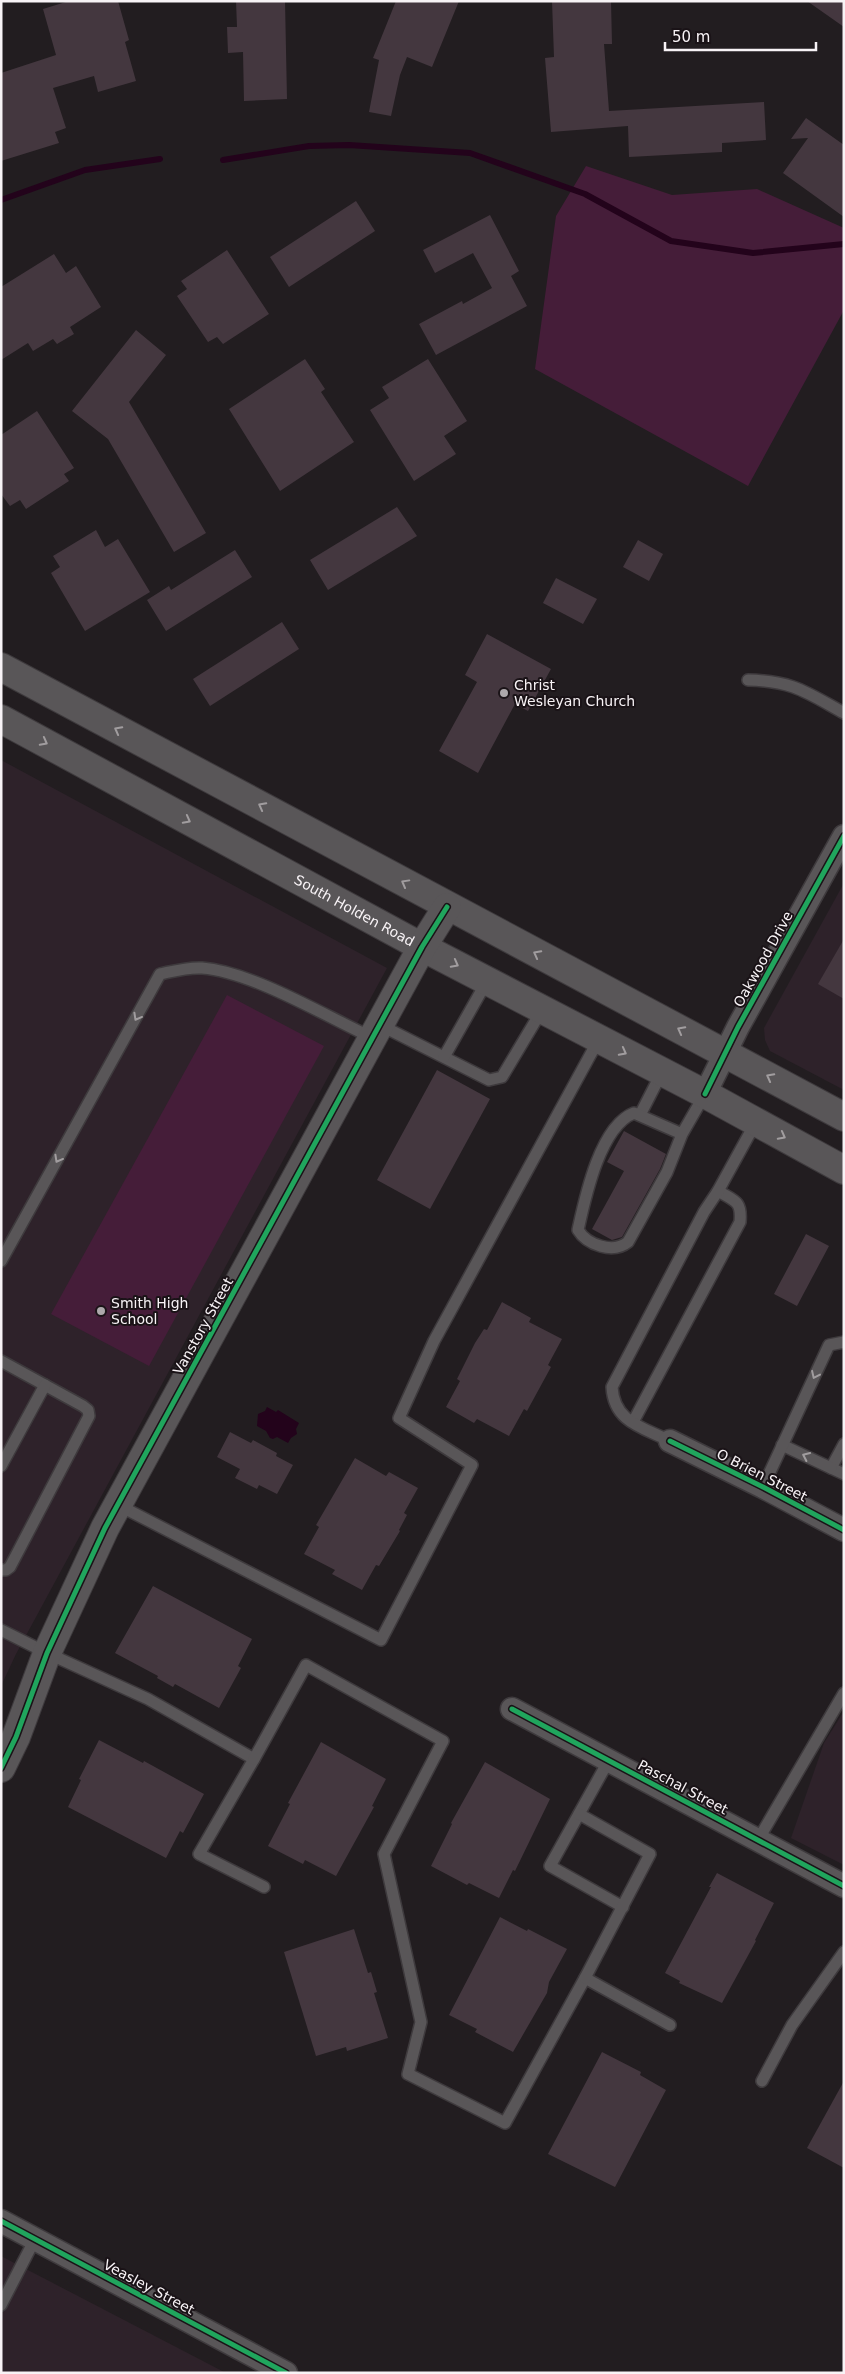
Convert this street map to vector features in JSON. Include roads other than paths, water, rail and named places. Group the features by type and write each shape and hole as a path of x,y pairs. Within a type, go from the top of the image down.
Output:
{"main road":[{"path":"1,667 447,907 844,1117"},
{"name":"South Holden Road","path":"1,719 422,947 704,1094 844,1170"},
{"name":"Vanstory Street","path":"1,1768 16,1737 47,1653 118,1505 422,947 447,907"}],"street":[{"name":"Oakwood Drive","path":"704,1094 724,1053 844,836"},
{"name":"O Brien Street","path":"670,1442 763,1487 844,1530"},
{"name":"Paschal Street","path":"512,1709 844,1886"},
{"name":"Veasley Street","path":"1,2222 286,2373"}],"lane":[{"path":"748,680 774,680 796,686 844,713"},
{"path":"1,1261 160,974 186,968 202,968 255,982 376,1032 444,1057 489,1080 502,1077 542,1010"},
{"path":"444,1057 487,981"},
{"path":"118,1505 381,1640 472,1465 399,1418 434,1341 599,1039"},
{"path":"640,1115 662,1072"},
{"path":"682,1134 634,1113 627,1116 621,1122 605,1143 592,1174 578,1230 586,1240 594,1244 616,1247 623,1246 628,1242 667,1172 682,1134 704,1094"},
{"path":"670,1442 633,1422 618,1411 612,1399 612,1386 704,1212 718,1191 756,1122"},
{"path":"633,1422 740,1222 741,1211 737,1202 718,1191"},
{"path":"763,1487 829,1345 844,1342"},
{"path":"1,1361 83,1406 88,1410 89,1416 10,1567 6,1570 1,1570"},
{"path":"1,1466 44,1385"},
{"path":"831,1468 844,1444"},
{"path":"782,1445 844,1474"},
{"path":"1,1630 148,1699 254,1759"},
{"path":"264,1887 199,1854 306,1665 443,1742 384,1854 421,2022 408,2074 504,2124 585,1978 650,1854 579,1814"},
{"path":"758,1840 844,1693"},
{"path":"609,1760 550,1866 622,1907"},
{"path":"762,2081 792,2025 844,1952"},
{"path":"585,1978 670,2025"},
{"path":"1,2305 35,2240"}],"waterway":[{"path":"223,160 309,146 349,145 470,153 585,194 671,241 753,253 844,244"},
{"path":"1,200 85,170 160,159"}],"place":[{"name":"Christ Wesleyan Church","path":"504,693"},
{"name":"Smith High School","path":"101,1311"}]}
